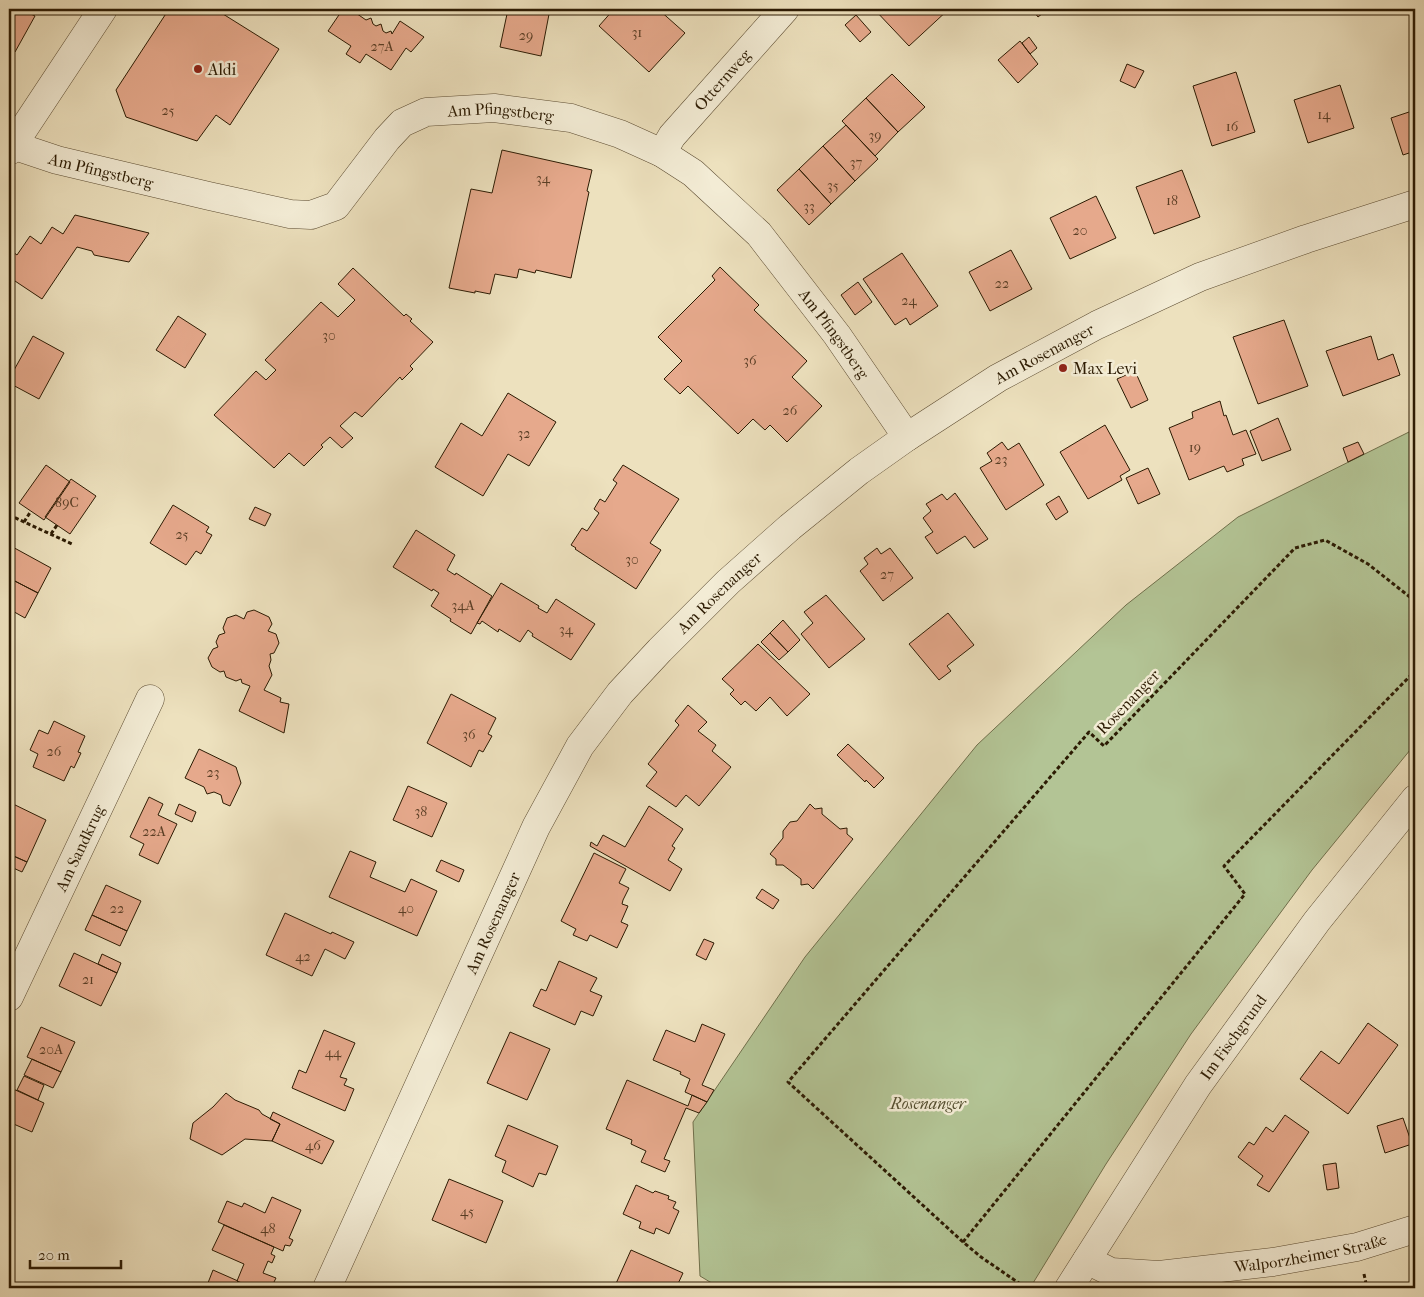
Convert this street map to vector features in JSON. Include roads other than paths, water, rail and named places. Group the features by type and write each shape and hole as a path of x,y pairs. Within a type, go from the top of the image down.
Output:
{"street":[{"path":"10,147 103,9"},
{"name":"Otternweg","path":"662,153 672,136 785,9"},
{"name":"Am Pfingstberg","path":"10,147 200,194 290,214 311,215 336,206 387,139 402,123 426,112 494,108 571,118 620,134 662,153 693,173 759,234 836,335 907,437"},
{"name":"Am Rosenanger","path":"327,1288 536,827 580,746 620,693 728,582 790,527 836,490 907,437 998,378 1097,325 1200,277 1306,239 1415,204"},
{"name":"Am Sandkrug","path":"9,996 150,699"},
{"name":"Im Fischgrund","path":"1068,1288 1198,1085 1317,921 1415,799"},
{"name":"Walporzheimer Straße","path":"1087,1260 1111,1272 1159,1275 1273,1262 1357,1247 1415,1229"}],"place":[{"name":"Aldi","path":"198,69"},
{"name":"Max Levi","path":"1063,368"}],"park label":[{"name":"Rosenanger","path":"928,1103"}]}
